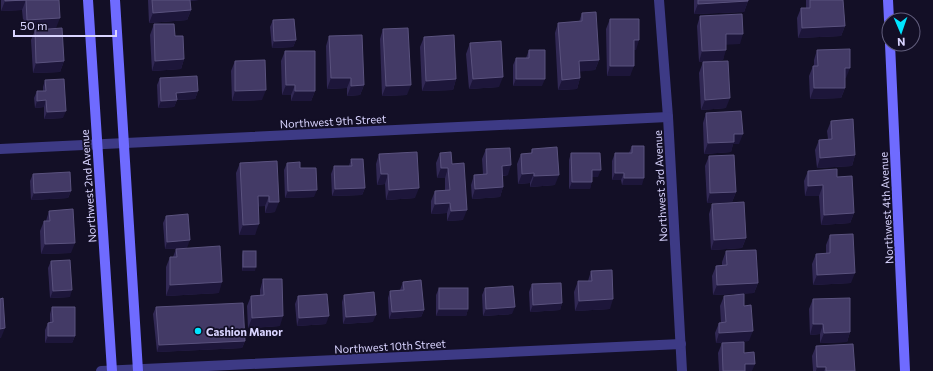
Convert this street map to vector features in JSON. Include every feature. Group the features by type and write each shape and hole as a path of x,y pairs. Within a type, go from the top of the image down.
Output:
{"street":[{"name":"Northwest 2nd Avenue","path":"88,0 112,371"},
{"path":"115,0 138,370"},
{"name":"Northwest 3rd Avenue","path":"660,0 682,371"},
{"path":"888,0 889,12"},
{"name":"Northwest 4th Avenue","path":"890,52 905,371"},
{"name":"Northwest 9th Street","path":"0,149 668,117"},
{"name":"Northwest 10th Street","path":"101,371 681,344"}],"building":[{"path":"5,0 26,0 5,1"},
{"path":"26,0 59,0 60,18 27,20"},
{"path":"152,0 190,0 191,10 153,13"},
{"path":"698,0 748,0 748,1 698,4"},
{"path":"810,0 843,0 845,26 802,28 801,8 810,8"},
{"path":"596,12 599,60 579,61 580,78 562,80 558,23 582,21 582,13"},
{"path":"742,14 743,34 726,34 726,50 702,51 700,16"},
{"path":"294,19 296,40 274,41 273,20"},
{"path":"610,19 639,19 639,40 634,40 634,66 610,66"},
{"path":"154,24 174,24 175,36 183,36 184,59 155,61"},
{"path":"62,28 64,61 36,63 35,30"},
{"path":"408,28 411,85 386,86 383,29"},
{"path":"362,35 364,85 351,86 351,78 331,78 329,36"},
{"path":"454,35 456,79 426,81 424,37"},
{"path":"501,41 503,77 473,79 470,43"},
{"path":"850,49 850,68 845,68 845,88 814,88 813,66 818,66 817,50"},
{"path":"529,50 545,50 545,79 516,79 516,58 529,58"},
{"path":"285,51 315,51 315,91 295,91 295,85 286,85"},
{"path":"265,60 266,90 235,91 235,61"},
{"path":"728,61 730,98 705,100 703,62"},
{"path":"197,76 198,91 176,93 177,100 161,101 160,78"},
{"path":"64,79 66,111 47,112 46,100 37,101 37,91 46,91 45,80"},
{"path":"741,111 743,134 734,134 734,142 708,143 706,113"},
{"path":"853,119 855,155 820,158 819,140 832,139 831,121"},
{"path":"632,146 644,146 644,178 624,178 624,173 615,173 615,153 632,153"},
{"path":"557,147 559,175 534,176 534,173 522,174 521,154 532,153 532,149"},
{"path":"510,148 511,165 502,166 503,187 475,189 474,175 487,174 486,149"},
{"path":"417,152 419,188 389,190 388,174 381,174 379,154"},
{"path":"451,152 452,164 464,163 467,210 451,211 450,203 435,204 435,191 450,190 448,168 441,168 440,153"},
{"path":"571,153 600,153 601,170 592,170 592,182 572,182"},
{"path":"734,155 736,192 710,193 709,156"},
{"path":"351,159 363,159 365,188 335,189 334,166 352,166"},
{"path":"277,161 279,202 269,202 269,196 258,196 259,224 243,225 240,163"},
{"path":"300,162 300,168 316,168 317,190 288,191 287,163"},
{"path":"837,169 837,177 852,176 854,213 824,215 823,185 808,186 808,171"},
{"path":"70,172 71,191 34,193 33,174"},
{"path":"744,202 746,238 714,240 712,204"},
{"path":"73,209 75,243 45,244 44,221 50,221 49,211"},
{"path":"188,214 190,240 167,242 166,216"},
{"path":"853,234 855,273 817,275 816,254 830,253 830,235"},
{"path":"220,246 222,282 170,285 170,257 177,257 176,249"},
{"path":"756,250 758,283 717,285 716,266 727,265 726,251"},
{"path":"243,251 256,251 256,267 243,267"},
{"path":"70,260 72,290 53,291 51,261"},
{"path":"612,270 613,299 579,301 578,281 592,281 591,271"},
{"path":"263,279 282,279 283,316 252,318 251,296 264,295"},
{"path":"421,280 424,310 392,312 390,291 404,290 403,282"},
{"path":"561,283 562,303 533,305 532,284"},
{"path":"513,286 515,307 486,309 485,288"},
{"path":"439,288 468,288 468,309 439,309"},
{"path":"374,292 376,315 346,317 344,295"},
{"path":"327,294 329,316 299,318 298,296"},
{"path":"744,294 744,306 751,305 753,331 719,333 719,323 726,322 724,296"},
{"path":"3,298 5,328 0,329 0,299"},
{"path":"850,298 850,332 824,333 823,324 813,324 813,299"},
{"name":"Cashion Manor","path":"243,303 245,341 159,345 156,307"},
{"path":"52,307 75,307 75,336 48,336 48,323 53,322"},
{"path":"744,342 744,353 754,352 755,364 745,364 745,371 723,371 722,343"},
{"path":"853,344 855,371 826,371 826,367 817,367 816,346"}],"place":[{"name":"Cashion Manor","path":"198,331"}]}
